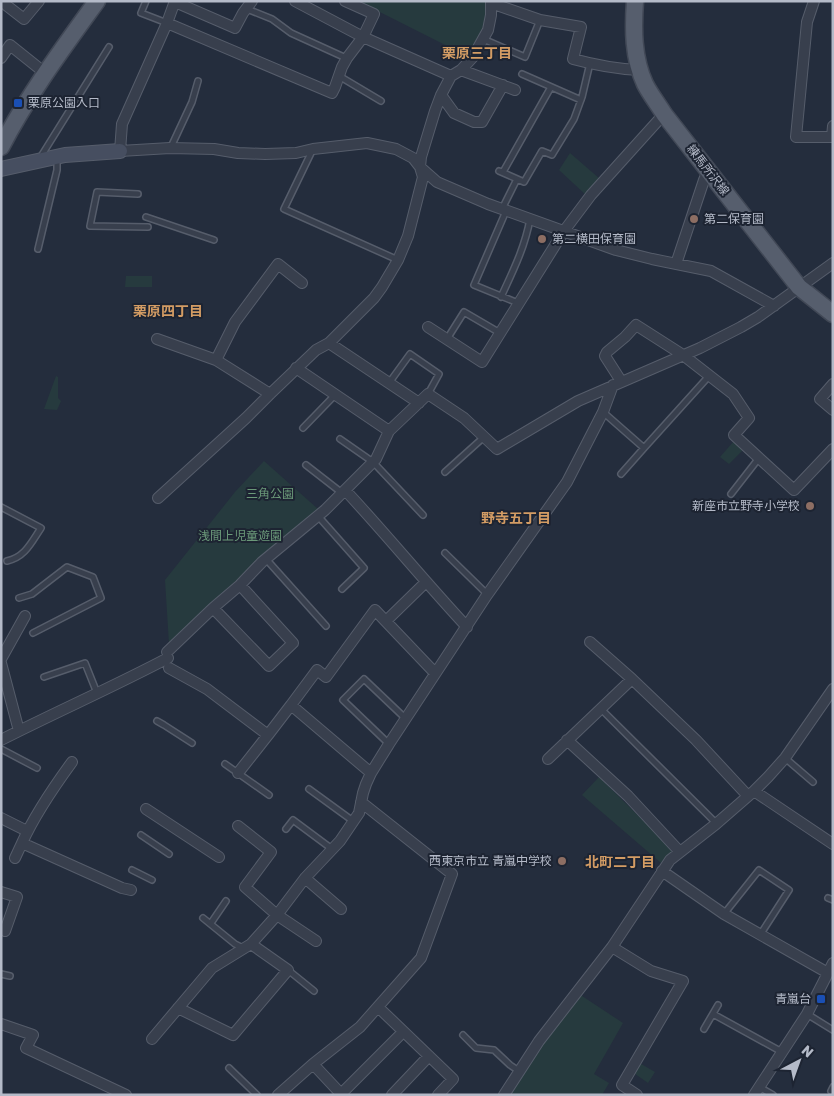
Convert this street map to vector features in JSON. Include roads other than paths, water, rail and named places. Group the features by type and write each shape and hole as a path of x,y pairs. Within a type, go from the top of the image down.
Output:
{"main road":[{"path":"1,147 46,73 98,1"},
{"name":"練馬所沢線","path":"635,1 633,24 635,47 639,70 646,86 664,114 799,287 833,314"}],"street":[{"path":"6,5 24,19 39,1"},
{"path":"295,1 363,37 451,76"},
{"path":"167,23 332,93 347,58 363,37 374,14 345,1"},
{"path":"814,1 807,22 796,137 832,137 833,126"},
{"path":"120,151 122,124 175,2 236,28 249,5"},
{"path":"158,498 246,418 296,368 316,350 328,343 374,298 382,287 398,260 408,236 423,177 420,167 421,157 441,95 451,76 461,70 474,57 488,30 490,2 540,20 581,27 573,59 621,69 639,70"},
{"path":"1,58 10,45 46,73"},
{"path":"461,70 515,90"},
{"path":"441,95 454,113 474,122 482,122 503,85"},
{"path":"428,327 482,362 564,231 591,196 664,114"},
{"path":"1,169 65,155 120,151 170,148 214,149 238,153 296,153 313,149 367,143 396,149 413,158 437,182 504,210 616,250 711,271 774,306"},
{"path":"676,264 708,171"},
{"path":"1,740 168,659 213,608 266,559 326,510 376,459 389,431 428,394 464,418 497,448 578,401 683,355 741,327 774,306 833,263"},
{"path":"216,360 235,322 278,264 302,283"},
{"path":"152,1039 212,968 247,946 277,914 305,878 340,841 353,822 359,813 363,793 371,773 405,718 487,595 567,482 617,383 605,356 636,325 683,355 733,394 749,418 734,436 794,490 833,449"},
{"path":"157,339 216,360 270,394"},
{"path":"328,343 419,403"},
{"path":"296,368 389,431"},
{"path":"833,384 820,399 833,410"},
{"path":"343,492 366,513 467,627"},
{"path":"386,621 426,582"},
{"path":"213,608 269,666 293,643 240,585"},
{"path":"238,773 317,670 326,677 375,610 435,673"},
{"path":"1,659 25,616"},
{"path":"590,642 632,679 751,793 833,844"},
{"path":"168,659 268,735"},
{"path":"1,663 19,731"},
{"path":"548,759 632,679"},
{"path":"504,1095 544,1034 612,947 670,860 716,824 751,793 785,758 833,689"},
{"path":"290,705 371,773"},
{"path":"567,740 628,796 680,852"},
{"path":"15,858 54,785 72,762"},
{"path":"278,1095 313,1064 360,1027 421,958 452,874 361,802"},
{"path":"146,809 219,857"},
{"path":"1,818 28,831"},
{"path":"238,826 271,852 245,887 277,914 316,941"},
{"path":"22,843 122,888 131,890"},
{"path":"662,871 724,914 828,973"},
{"path":"305,878 341,909"},
{"path":"1,892 17,897 5,931 1,929"},
{"path":"178,1008 233,1035 288,970 247,946"},
{"path":"612,947 651,971 683,981 622,1085 637,1095"},
{"path":"756,1091 807,1014 833,963"},
{"path":"378,1008 453,1079 438,1095"},
{"path":"1,1024 33,1035 26,1048 126,1095"},
{"path":"313,1064 342,1094 403,1032"},
{"path":"392,1095 429,1056"}],"lane":[{"path":"146,1 141,13 167,23"},
{"path":"249,5 291,33 347,58"},
{"path":"483,39 525,57 540,20"},
{"path":"38,160 109,47"},
{"path":"551,87 501,171 524,182 542,151 552,155 574,119 581,100 590,63"},
{"path":"522,74 581,100"},
{"path":"339,76 381,100"},
{"path":"170,148 192,102 198,81"},
{"path":"313,149 284,209 398,260"},
{"path":"38,249 57,170 56,157"},
{"path":"517,179 474,285 518,303"},
{"path":"138,194 97,192 90,226 148,227"},
{"path":"146,217 214,240"},
{"path":"501,297 520,256 530,219"},
{"path":"447,339 464,312 500,333"},
{"path":"388,383 410,354 439,374 428,394"},
{"path":"621,474 709,376"},
{"path":"303,428 335,394"},
{"path":"603,412 644,448"},
{"path":"445,472 484,436"},
{"path":"340,439 373,462 423,515"},
{"path":"730,494 759,458"},
{"path":"306,465 343,492"},
{"path":"1,507 41,528 29,547 20,556 7,561"},
{"path":"317,516 364,568 342,589"},
{"path":"445,553 487,595"},
{"path":"266,559 326,626"},
{"path":"19,598 32,594 67,567 93,577 101,598 33,633"},
{"path":"44,677 85,663 97,693"},
{"path":"389,744 343,700 364,679 405,718"},
{"path":"600,708 716,824"},
{"path":"157,722 192,743"},
{"path":"1,749 37,768"},
{"path":"785,758 813,782"},
{"path":"225,764 269,795"},
{"path":"309,789 353,822"},
{"path":"286,829 293,820 332,849"},
{"path":"142,834 169,854"},
{"path":"132,870 152,880"},
{"path":"724,914 759,870 789,890 760,935"},
{"path":"210,923 226,901"},
{"path":"203,918 236,944 247,946"},
{"path":"288,970 314,991"},
{"path":"1,974 10,976"},
{"path":"704,1029 718,1005"},
{"path":"713,1014 782,1052"},
{"path":"807,1014 833,1030"},
{"path":"463,1035 476,1048 494,1050 519,1072"},
{"path":"463,1046 468,1041"},
{"path":"229,1068 256,1095"},
{"path":"756,1091 773,1095"}],"place":[{"name":"栗原公園入口","path":"18,103"},
{"name":"第二保育園","path":"694,219"},
{"name":"第二横田保育園","path":"542,239"},
{"name":"新座市立野寺小学校","path":"810,506"},
{"name":"西東京市立 青嵐中学校","path":"562,861"},
{"name":"青嵐台","path":"821,999"}],"district":[{"name":"栗原三丁目","path":"477,53"},
{"name":"栗原四丁目","path":"168,311"},
{"name":"野寺五丁目","path":"516,518"},
{"name":"北町二丁目","path":"620,862"}],"park label":[{"name":"三角公園","path":"270,494"},
{"name":"浅間上児童遊園","path":"240,536"}]}
